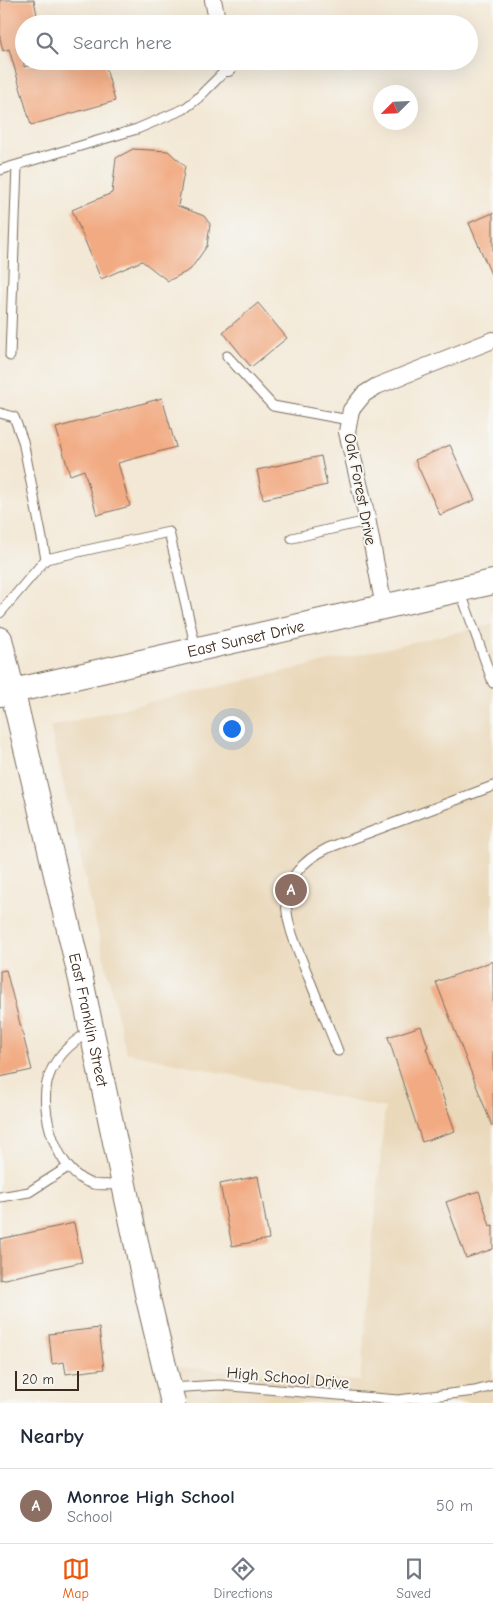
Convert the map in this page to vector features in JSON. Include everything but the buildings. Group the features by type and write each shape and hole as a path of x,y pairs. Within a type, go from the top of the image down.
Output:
{"main road":[{"name":"East Sunset Drive","path":"6,692 493,582"},
{"name":"East Franklin Street","path":"0,639 6,692 91,1030 171,1395"}],"street":[{"path":"213,0 216,15"},
{"name":"Oak Forest Drive","path":"384,607 368,521 347,432 351,410 364,394 377,386 493,340"}],"lane":[{"path":"0,170 137,129 184,108 197,99 223,70"},
{"path":"10,356 16,165"},
{"path":"227,356 273,406 349,420"},
{"path":"0,413 14,417 23,441 46,559"},
{"path":"292,538 368,521"},
{"path":"0,614 46,559 168,532 196,649"},
{"path":"460,590 493,683"},
{"path":"338,1051 293,939 287,918 286,898 291,880 301,866 313,856 328,848 493,786"},
{"path":"91,1030 71,1043 49,1076 44,1097 47,1121 59,1153 68,1167 85,1181 94,1184 124,1184"},
{"path":"0,1197 29,1192 68,1167"},
{"name":"High School Drive","path":"171,1395 218,1385 398,1400 475,1391 493,1386"}],"shaded area":[{"path":"493,624 493,1403 186,1403 176,1367 360,1381 385,1108 126,1052 50,727 128,707"}],"place":[{"name":"Monroe High School","path":"291,890"}]}
